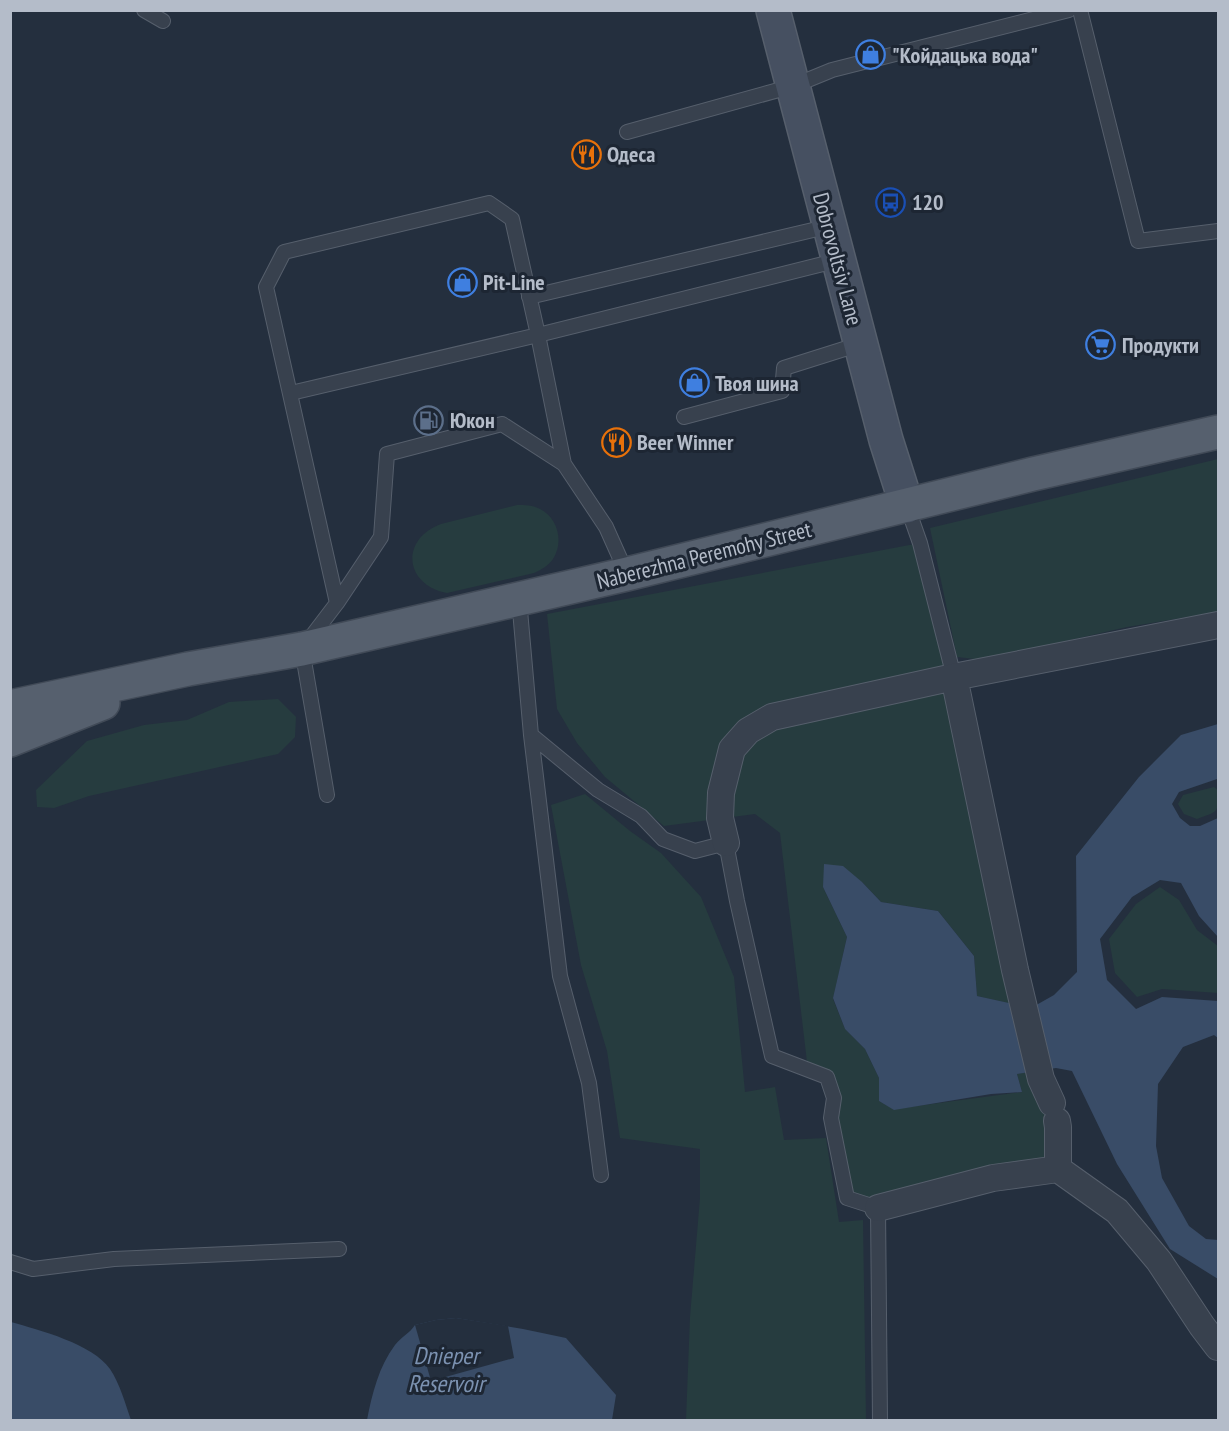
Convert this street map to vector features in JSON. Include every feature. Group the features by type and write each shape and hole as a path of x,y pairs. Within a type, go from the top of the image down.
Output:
{"main road":[{"name":"Dobrovoltsiv Lane","path":"773,10 860,344 907,506"},
{"name":"Naberezhna Peremohy Street","path":"10,707 188,669 302,649 627,574 1025,476 1218,432"},
{"name":"Naberezhna Peremohy Street","path":"10,740 188,669"}],"street":[{"path":"726,843 720,818 721,793 732,749 748,731 772,717 954,677 1218,626"},
{"path":"954,677 1015,970 1041,1078 1058,1126 1058,1169"},
{"path":"878,1208 993,1178 1058,1169 1118,1211 1159,1261 1218,1347"}],"lane":[{"path":"144,10 163,21"},
{"path":"627,132 793,86 832,70 1069,10"},
{"path":"1080,10 1138,241 1218,231"},
{"path":"338,603 266,287 285,252 489,202 512,219 564,464 606,527 627,574"},
{"path":"529,297 830,226"},
{"path":"291,393 538,335 838,260"},
{"path":"684,417 782,391 784,368 860,344"},
{"path":"327,795 302,649 338,603 381,537 387,454 502,424 564,464"},
{"path":"907,506 920,543 954,677"},
{"path":"519,599 531,735 560,976 589,1083 601,1174"},
{"path":"531,735 598,790 641,816 663,839 695,851 726,843 772,1056 827,1077 834,1098 831,1118 847,1198 878,1208 880,1420"},
{"path":"10,1262 33,1269 114,1260 339,1249"}],"green space":[{"path":"1218,459 1218,612 1127,627 984,660 957,657 930,528"},
{"path":"517,505 540,509 555,524 558,545 553,559 547,566 534,573 447,593 422,581 415,572 412,561 414,550 419,540 428,531 441,524"},
{"path":"920,543 1024,1007 977,996 974,956 938,911 881,902 862,882 823,887 847,937 833,999 845,1029 865,1049 879,1078 879,1101 894,1109 1022,1092 1017,1074 1039,1070 1058,1169 878,1208 847,1198 834,1098 807,1062 780,833 755,814 664,826 605,777 577,743 557,709 547,614"},
{"path":"278,699 296,717 295,737 278,754 89,796 54,808 37,807 36,790 87,741 144,725 187,720 229,702"},
{"path":"1214,787 1218,790 1218,804 1213,813 1197,819 1184,814 1178,804 1183,795"},
{"path":"585,794 661,853 701,897 734,977 745,1092 775,1087 784,1140 826,1138 839,1222 863,1220 866,1420 686,1420 690,1317 700,1198 700,1149 620,1138 607,1051 581,965 551,805"},
{"path":"1160,887 1179,900 1197,930 1218,946 1218,993 1162,989 1137,997 1115,973 1109,939 1136,904"}],"water":[{"path":"1218,724 1218,780 1179,792 1172,804 1180,818 1190,826 1200,826 1218,818 1218,937 1199,916 1181,883 1160,880 1132,897 1100,939 1107,980 1136,1009 1162,997 1218,1001 1218,1038 1214,1035 1183,1047 1158,1084 1156,1146 1162,1178 1189,1226 1206,1239 1218,1240 1218,1279 1170,1249 1117,1164 1072,1071 1056,1068 1017,1074 1022,1092 991,1094 894,1110 879,1101 879,1078 865,1049 845,1029 833,998 847,937 823,887 824,864 843,866 881,902 938,911 974,956 977,996 1031,1008 1054,995 1077,972 1076,856 1139,777 1181,735"},
{"name":"Dnieper Reservoir","path":"456,1318 566,1338 616,1395 612,1420 367,1420 380,1371 397,1342 415,1325"},
{"path":"11,1322 65,1339 102,1360 117,1381 131,1420 11,1420"}],"pier":[{"path":"456,1318 508,1326 514,1358 431,1381 415,1325"}],"place":[{"name":"\"Койдацька вода\"","path":"871,55"},
{"name":"Одеса","path":"586,154"},
{"name":"120","path":"891,202"},
{"name":"Pit-Line","path":"462,282"},
{"name":"Продукти","path":"1101,345"},
{"name":"Твоя шина","path":"694,383"},
{"name":"Юкон","path":"429,420"},
{"name":"Beer Winner","path":"616,442"}]}
